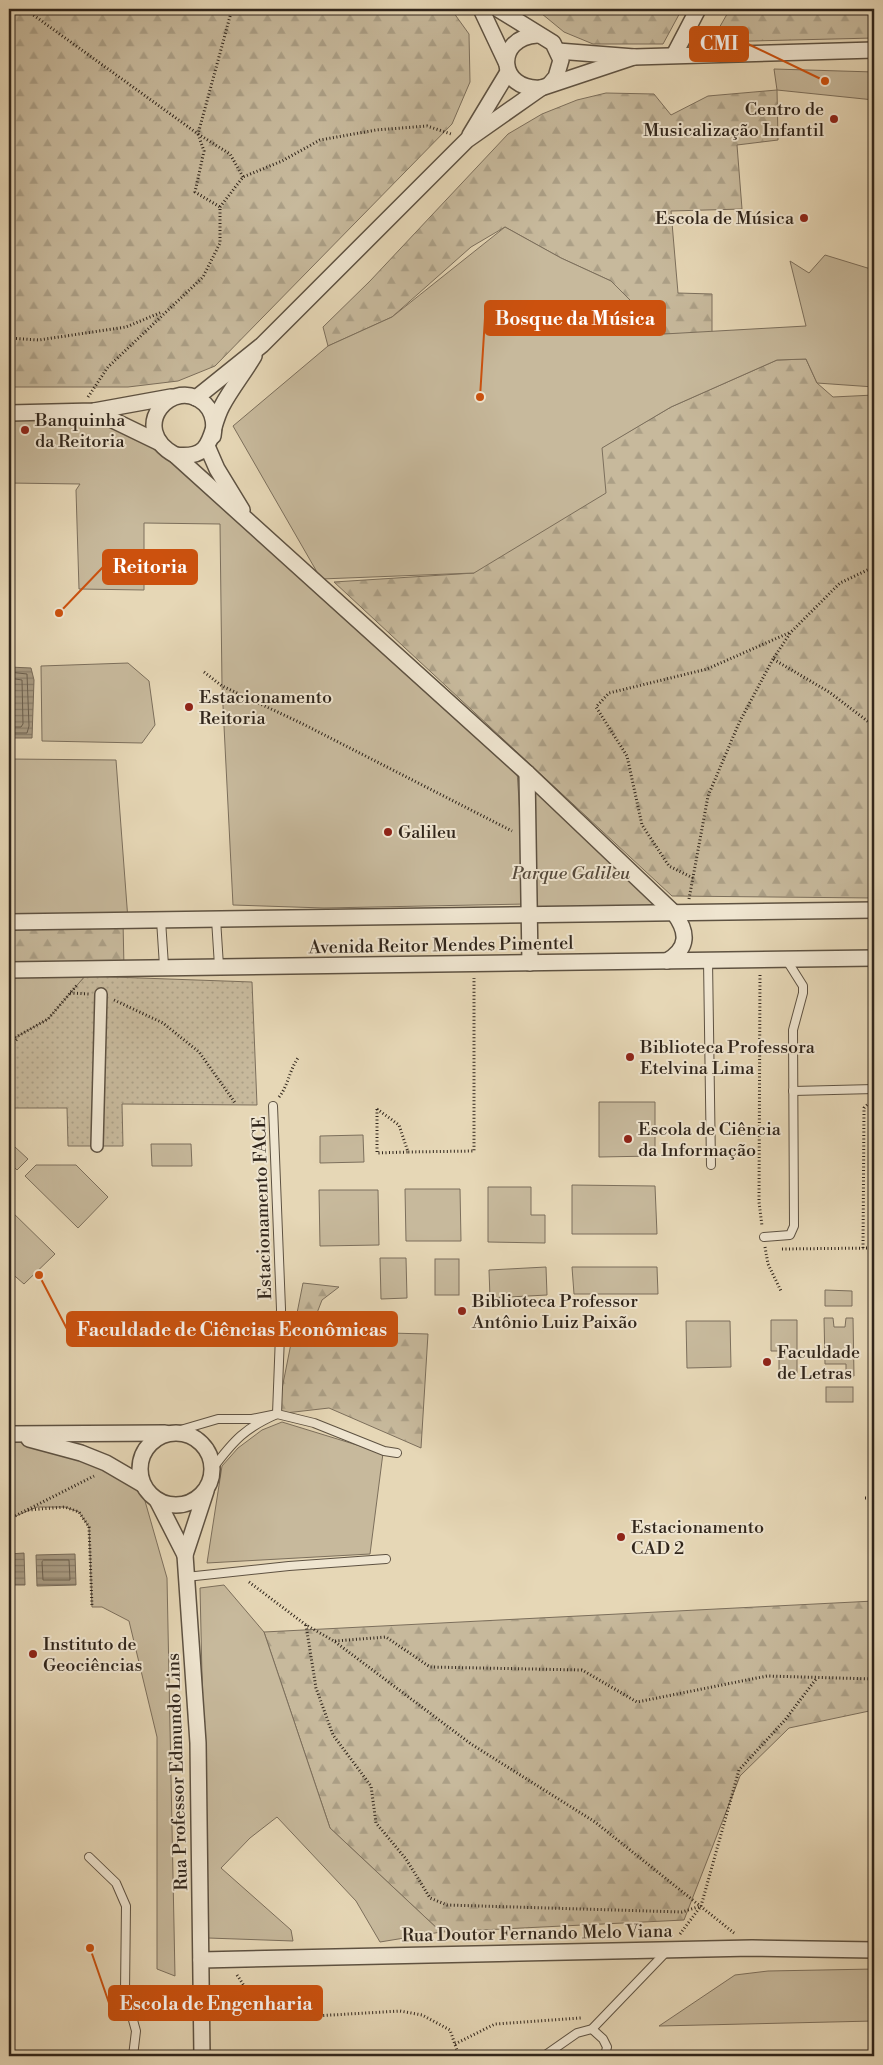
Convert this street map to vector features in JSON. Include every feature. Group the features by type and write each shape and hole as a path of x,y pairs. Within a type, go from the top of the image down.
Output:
{"street":[{"path":"481,9 513,80 522,86 545,86 634,57"},
{"path":"196,398 262,345 467,140 545,86 560,68 558,51 553,43 498,9"},
{"path":"674,55 698,9"},
{"path":"467,140 507,67 508,53 514,42 526,36 537,34"},
{"path":"558,51 634,57 874,50"},
{"path":"175,455 186,456 198,453 210,441 221,407 262,345"},
{"path":"9,413 94,411 175,396 196,398 209,408 213,417 210,441 217,469 252,526"},
{"path":"158,442 154,432 154,420 158,410 165,402 175,396"},
{"path":"94,411 158,442 175,455 680,913 684,940 676,956 667,961"},
{"path":"527,773 530,963"},
{"name":"Avenida Reitor Mendes Pimentel","path":"9,922 874,910"},
{"name":"Avenida Reitor Mendes Pimentel","path":"9,970 164,966 474,965 874,958"},
{"path":"97,1146 101,994"},
{"path":"142,1484 140,1464 143,1453 154,1440 173,1432"},
{"path":"10,1434 173,1432 199,1440 209,1453 213,1468 211,1480 206,1491 189,1504 167,1504 157,1500"},
{"path":"10,1434 81,1453 106,1463 142,1484 157,1500 185,1555"},
{"name":"Rua Professor Edmundo Lins","path":"202,2056 198,1743 185,1555 206,1491"},
{"name":"Rua Doutor Fernando Melo Viana","path":"202,1960 669,1949 874,1950"}],"lane":[{"path":"216,919 219,966"},
{"path":"161,920 164,966"},
{"path":"764,1237 790,1235 794,1226 793,1030 796,1012 803,993 803,986 786,959"},
{"path":"708,960 711,1164"},
{"path":"794,1090 874,1089"},
{"name":"Estacionamento FACE","path":"273,1106 281,1310 277,1414"},
{"path":"213,1468 233,1440 257,1423 277,1414"},
{"path":"173,1432 218,1419 252,1419 277,1414 314,1423 384,1451 397,1453"},
{"path":"186,1577 289,1566 386,1559"},
{"path":"89,1857 116,1883 126,1906 126,1991 136,2031 132,2056"},
{"path":"544,2056 577,2033 592,2029 669,1949"},
{"path":"592,2029 603,2039 607,2047 605,2056"}],"path":[{"path":"25,9 198,134 230,154 243,177"},
{"path":"220,207 195,192 204,151 198,134 232,9"},
{"path":"79,412 108,367 203,277 220,243 220,207 243,177 282,161 320,140 376,130 428,126 467,140"},
{"path":"9,338 39,340 126,327 165,311"},
{"path":"680,913 692,878 708,796 739,723 773,659 791,632 840,583 874,568"},
{"path":"692,878 669,866 642,825 627,756 596,707 609,693 707,669 791,632"},
{"path":"773,659 829,692 874,726"},
{"path":"204,672 222,686 302,723 528,840"},
{"path":"759,1202 760,960"},
{"path":"408,1152 399,1124 377,1109 377,1154 474,1151 474,965"},
{"path":"9,1041 48,1019 92,969"},
{"path":"70,992 101,994 163,1023 199,1052 236,1104"},
{"path":"9,1048 19,1036"},
{"path":"273,1106 284,1091 291,1069 298,1058"},
{"path":"863,1248 864,1108 874,1101"},
{"path":"792,1249 874,1248"},
{"path":"9,1519 102,1471"},
{"path":"865,1498 874,1498"},
{"path":"28,1510 65,1507 78,1512 89,1527 92,1607"},
{"path":"237,1573 306,1625 334,1641 471,1744 595,1822 752,1948"},
{"path":"306,1625 316,1688 333,1735 371,1786 376,1823 406,1859 430,1898 447,1906 682,1912 701,1906"},
{"path":"334,1641 386,1637 430,1667 582,1670 637,1702 767,1676 874,1679"},
{"path":"669,1949 701,1906 739,1770 785,1720 817,1678"},
{"path":"229,1959 238,1978 252,1998 281,2018 400,2011 422,2015 450,2030 459,2056"},
{"path":"455,2044 495,2024 604,2016"}],"green space":[{"path":"9,9 451,9 469,34 470,82 452,124 215,366 178,381 128,387 9,387"},
{"path":"536,9 682,9 663,44 593,44 564,32"},
{"path":"730,9 874,9 874,38 711,42"},
{"path":"774,69 874,72 874,100 777,90"},
{"path":"777,90 778,140 737,145 742,209 671,211 678,293 712,294 712,334 663,334 611,281 561,258 505,227 471,247 392,317 328,346 323,327 370,281 508,134 542,114 577,100 606,93 654,94 671,115 708,96"},
{"path":"505,227 561,258 611,281 664,334 806,326 790,261 809,273 825,255 874,270 874,387 817,383 806,359 777,360 671,407 602,448 606,493 474,573 321,579 233,426 328,346 392,317"},
{"path":"806,359 817,383 833,397 874,395 874,898 672,896 334,582 474,573 601,448 671,407 777,360"},
{"path":"95,415 155,448 172,461 517,771 526,904 324,908 233,905 222,686 220,524 144,523 144,590 79,589 76,490 80,484 9,483 9,420"},
{"path":"128,663 149,681 155,725 142,743 42,741 41,666"},
{"path":"9,759 116,760 128,920 9,922"},
{"name":"Parque Galileu","path":"527,773 674,913 529,915"},
{"path":"123,921 124,968 9,970 9,922"},
{"path":"9,973 85,976 48,1019 9,1041"},
{"path":"85,976 252,982 257,1105 122,1104 123,1146 68,1146 67,1108 9,1108 9,1040 70,993"},
{"path":"599,1102 655,1102 655,1156 599,1157"},
{"path":"363,1135 364,1162 320,1163 320,1136"},
{"path":"151,1144 191,1144 192,1166 152,1166"},
{"path":"9,1147 15,1147 28,1159 17,1170 9,1162"},
{"path":"36,1165 76,1165 108,1197 78,1228 25,1176"},
{"path":"572,1185 655,1186 657,1234 572,1234"},
{"path":"488,1187 531,1187 531,1215 545,1215 545,1243 488,1242"},
{"path":"405,1189 460,1189 461,1241 406,1241"},
{"path":"319,1190 378,1190 379,1245 320,1246"},
{"path":"9,1209 55,1254 24,1284 9,1271"},
{"path":"380,1258 406,1258 407,1298 381,1299"},
{"path":"435,1259 459,1259 459,1295 435,1295"},
{"path":"546,1267 547,1295 490,1298 489,1270"},
{"path":"572,1267 657,1267 658,1294 574,1294"},
{"path":"303,1283 339,1287 322,1300 310,1331 428,1334 421,1448 329,1408 277,1414"},
{"path":"825,1290 852,1291 852,1306 825,1306"},
{"path":"824,1318 833,1318 834,1327 845,1327 846,1318 853,1318 854,1376 846,1376 846,1364 825,1364"},
{"path":"771,1320 797,1320 797,1373 779,1374 779,1351 771,1351"},
{"path":"686,1321 730,1321 731,1367 687,1368"},
{"path":"826,1387 853,1387 853,1402 826,1402"},
{"path":"282,1422 383,1453 370,1554 207,1563 222,1466 238,1448 262,1430"},
{"path":"9,1434 103,1466 141,1487 167,1578 175,1976 157,1969 157,1737 129,1621 102,1607 92,1607 89,1527 79,1512 65,1507 37,1507 9,1519"},
{"path":"224,1585 264,1632 330,1828 441,1932 380,1942 356,1901 277,1817 250,1838 221,1868 291,1930 293,1941 208,1938 200,1588"},
{"path":"874,1601 874,1710 789,1728 740,1776 684,1920 441,1932 330,1828 264,1632"},
{"path":"874,1969 874,2021 659,2026 735,1975 768,1971"}],"water":[{"path":"9,667 31,668 34,680 32,738 9,738"},
{"path":"24,1553 25,1585 9,1585 9,1554"},
{"path":"75,1554 76,1585 37,1586 36,1555"}],"place":[{"name":"CMI","path":"825,81"},
{"name":"Centro de Musicalização Infantil","path":"834,119"},
{"name":"Escola de Música","path":"804,218"},
{"name":"Bosque da Música","path":"480,397"},
{"name":"Banquinha da Reitoria","path":"25,430"},
{"name":"Reitoria","path":"59,613"},
{"name":"Estacionamento Reitoria","path":"189,707"},
{"name":"Galileu","path":"388,832"},
{"name":"Biblioteca Professora Etelvina Lima","path":"630,1057"},
{"name":"Escola de Ciência da Informação","path":"628,1139"},
{"name":"Faculdade de Ciências Econômicas","path":"39,1275"},
{"name":"Biblioteca Professor Antônio Luiz Paixão","path":"462,1311"},
{"name":"Faculdade de Letras","path":"767,1362"},
{"name":"Estacionamento CAD 2","path":"621,1537"},
{"name":"Instituto de Geociências","path":"33,1654"},
{"name":"Escola de Engenharia","path":"90,1948"}]}
